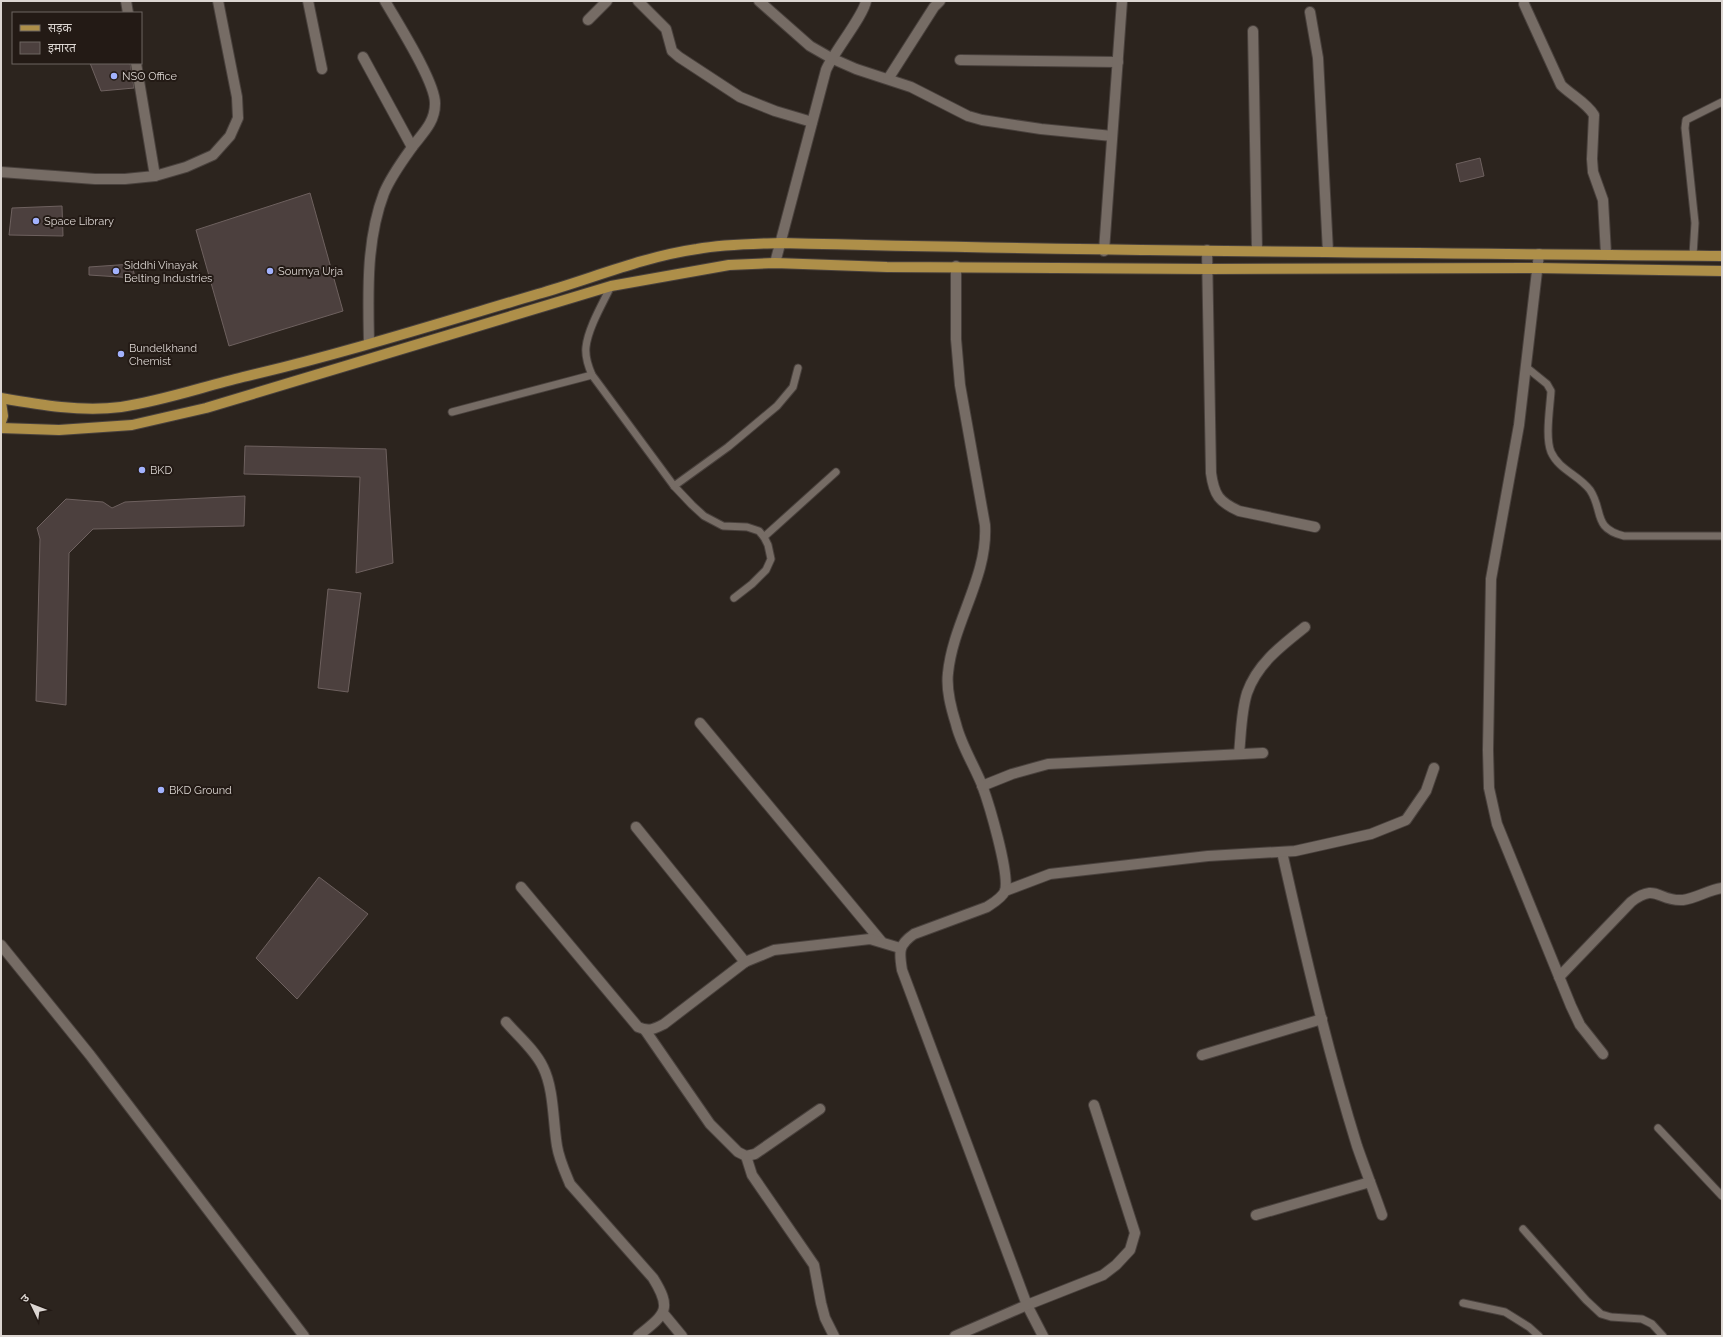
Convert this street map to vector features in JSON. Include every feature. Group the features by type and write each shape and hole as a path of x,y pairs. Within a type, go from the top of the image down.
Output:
{"main road":[{"path":"1,398 69,408 121,407 164,398 271,371 541,293 654,257 697,248 781,243 1104,251 1207,250 1722,256"},
{"path":"1,428 59,430 132,426 206,408 611,286 730,265 776,263 887,267 956,266 1208,269 1538,268 1722,271"},
{"path":"1,402 3,416 1,422"}],"street":[{"path":"126,1 128,12"},
{"path":"1,172 95,179 125,179 155,176 186,168 213,155 230,136 238,118 237,97 218,1"},
{"path":"308,1 322,69"},
{"path":"369,343 369,266 378,214 387,187 412,147 432,122 436,103 432,86 385,1"},
{"path":"588,20 607,1"},
{"path":"638,1 666,29 672,51 679,57 740,97 775,111 812,122"},
{"path":"759,1 810,46 831,58 911,87 933,97 951,108 982,120 1112,136"},
{"path":"776,263 823,80 831,58 862,10 866,1"},
{"path":"888,79 934,7 940,1"},
{"path":"1104,251 1122,1"},
{"path":"1524,4 1560,85 1571,96 1591,109 1594,115 1592,159 1593,172 1603,200 1606,254"},
{"path":"1310,12 1318,58 1328,252"},
{"path":"1253,32 1257,251"},
{"path":"363,57 412,147"},
{"path":"960,60 1118,62"},
{"path":"136,64 155,176"},
{"path":"1207,250 1211,474 1213,489 1220,499 1228,506 1239,512 1315,527"},
{"path":"1539,254 1519,425 1491,579 1488,750 1489,788 1497,824 1559,977 1580,1025 1603,1054"},
{"path":"956,266 956,339 960,386 985,525 986,539 980,568 951,654 948,674 948,688 956,725 982,786 1004,863 1005,891"},
{"path":"1239,754 1244,706 1254,677 1263,664 1280,646 1305,627"},
{"path":"700,723 881,941"},
{"path":"982,786 1012,774 1048,764 1263,753"},
{"path":"1043,1336 1027,1304 902,970 900,948 905,939 914,934 987,907 998,900 1005,891 1050,874 1208,856 1295,851 1371,834 1406,820 1426,791 1434,768"},
{"path":"636,827 745,962"},
{"path":"1282,852 1304,950 1344,1102 1382,1215"},
{"path":"521,887 638,1027 645,1030 654,1030 664,1024 745,962 774,950 870,939 881,941 900,948"},
{"path":"1559,977 1631,902 1639,896 1647,892 1672,900 1684,900 1722,888"},
{"path":"1,945 90,1055 304,1336"},
{"path":"1202,1055 1322,1019"},
{"path":"506,1022 536,1056 543,1067 550,1091 557,1148 570,1184 653,1278 663,1294 665,1302 663,1313 655,1323 638,1336"},
{"path":"645,1030 710,1124 738,1152 746,1156 755,1154 767,1147 820,1109"},
{"path":"955,1336 1027,1304 1103,1275 1116,1265 1130,1250 1135,1233 1094,1105"},
{"path":"746,1156 752,1175 814,1266 821,1303 834,1336"},
{"path":"1256,1215 1370,1182"},
{"path":"663,1313 682,1336"}],"lane":[{"path":"1693,256 1695,223 1685,128 1686,120 1722,102"},
{"path":"611,286 590,331 585,348 592,375 674,486 704,516 723,526 747,527 759,531 768,545 771,559 766,570 752,584 734,598"},
{"path":"674,486 734,442 776,406 793,387 798,368"},
{"path":"1526,368 1548,384 1551,391 1549,441 1551,452 1564,469 1581,480 1590,490 1595,499 1600,519 1605,527 1613,533 1624,536 1722,536"},
{"path":"452,412 592,375"},
{"path":"764,537 836,472"},
{"path":"1658,1128 1722,1196"},
{"path":"1523,1229 1586,1300 1602,1314 1642,1319 1652,1324 1663,1336"},
{"path":"1463,1303 1506,1312 1529,1327 1539,1336"}],"building":[{"name":"NSO Office","path":"90,64 130,64 134,88 101,91"},
{"path":"1480,158 1484,176 1460,182 1456,164"},
{"name":"Soumya Urja","path":"310,193 343,311 229,346 196,230"},
{"name":"Space Library","path":"62,206 63,236 9,235 12,208"},
{"name":"Siddhi Vinayak Belting Industries","path":"132,264 135,278 89,275 89,267"},
{"path":"245,446 386,449 393,563 356,573 360,477 244,474"},
{"path":"245,496 244,526 93,529 69,553 66,705 36,701 40,539 37,528 66,499 103,502 112,508 125,502"},
{"path":"328,589 361,593 348,692 318,688"},
{"path":"319,877 368,914 297,999 256,958"}],"place":[{"name":"NSO Office","path":"114,76"},
{"name":"Space Library","path":"36,221"},
{"name":"Siddhi Vinayak Belting Industries","path":"116,271"},
{"name":"Soumya Urja","path":"270,271"},
{"name":"Bundelkhand Chemist","path":"121,354"},
{"name":"BKD","path":"142,470"},
{"name":"BKD Ground","path":"161,790"}]}
